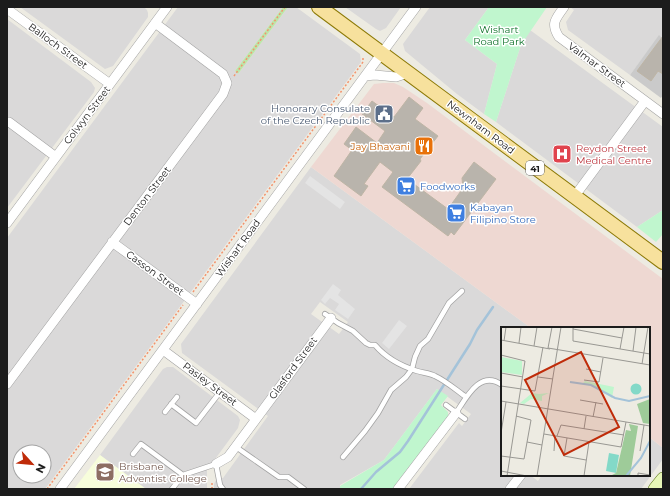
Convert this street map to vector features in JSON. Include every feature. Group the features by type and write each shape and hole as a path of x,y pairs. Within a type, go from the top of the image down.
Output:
{"main road":[{"name":"Newnham Road","path":"318,7 408,72 663,262"},
{"path":"655,489 663,479"}],"street":[{"name":"Wishart Road","path":"60,489 416,7"},
{"name":"Valmar Street","path":"564,7 554,21 554,29 559,37 663,114"},
{"name":"Colwyn Street","path":"7,223 155,23 164,8"},
{"name":"Balloch Street","path":"7,9 110,84"},
{"path":"155,23 223,74 227,83"},
{"path":"365,76 396,76 408,72"},
{"name":"Denton Street","path":"7,384 222,94 227,83"},
{"path":"574,197 645,101"},
{"path":"8,122 56,157"},
{"name":"Casson Street","path":"112,242 197,304"},
{"name":"Glasford Street","path":"216,464 228,457 236,447 328,316"},
{"name":"Pasley Street","path":"164,350 256,419"},
{"path":"398,489 456,412"},
{"path":"510,489 520,476"}],"lane":[{"path":"343,457 378,413 391,390 406,377 412,369 420,346 432,333 449,303 462,291"},
{"path":"328,316 353,331 370,346 376,345 380,350 399,364 433,374 466,397"},
{"path":"456,412 472,389 484,381 490,380 501,385"},
{"path":"171,404 196,423 220,392"},
{"path":"165,412 177,397"},
{"path":"446,405 465,419"},
{"path":"134,454 141,444 183,475"},
{"path":"236,447 278,477 288,477 304,489"},
{"path":"172,489 183,475 216,464 220,485 223,489"}],"path":[{"path":"227,83 285,7"},
{"path":"192,292 363,62 363,56"},
{"path":"47,489 184,304"}],"shaded area":[{"path":"20,7 144,7 147,10 148,17 113,66 105,69"},
{"path":"178,7 283,7 235,71 238,74 288,7 296,7 360,54 361,62 52,480 52,444 12,444 12,484 49,484 45,489 7,489 7,238"},
{"path":"345,7 401,7 386,28 380,31"},
{"path":"430,7 489,7 465,40 497,64 484,114 405,51 403,44"},
{"path":"570,7 663,7 663,39 659,36 630,75 568,30 566,22 574,10"},
{"path":"7,19 91,82 95,88 94,92 7,208"},
{"path":"530,30 663,127 663,210 637,227 496,122 521,45"},
{"path":"659,35 663,39 663,95 661,98 630,75"},
{"path":"394,83 403,87 427,103 663,279 663,448 650,438 650,327 530,327 311,167 374,84"},
{"path":"311,167 530,327 501,327 501,476 531,476 538,481 541,476 650,476 650,438 663,448 663,459 641,489 409,489 459,423 462,426 471,414 437,389 384,460 340,485 340,489 214,489 216,480 223,478 268,416 182,353 181,344","holes":["320,302 348,322 339,334 311,314"]},
{"path":"310,176 345,202 340,209 305,183"},
{"path":"333,284 341,290 338,295 355,309 348,319 335,310 339,304 330,298 325,304 321,300"},
{"path":"399,320 407,326 389,349 382,343"},
{"path":"173,367 238,416 240,420 238,428 207,470 207,489 146,489 100,455 163,369"},
{"name":"Brisbane Adventist College","path":"100,455 146,489 74,489"}],"green space":[{"path":"283,7 288,7 238,74 235,71"},
{"name":"Wishart Road Park","path":"489,7 547,7 521,45 496,122 484,114 497,64 465,40"},
{"path":"663,210 663,234 656,242 637,227"},
{"path":"437,389 448,396 441,405 448,412 448,416 392,489 340,489 340,486 384,460"}],"building":[{"path":"663,36 663,74 658,71 651,81 637,71"},
{"path":"409,97 423,108 415,119 438,136 407,179 448,209 463,188 462,178 474,162 496,179 454,235 451,232 448,236 382,187 393,172 380,162 364,184 368,186 361,196 334,176 352,150 344,144 356,127 377,143 385,131 362,114 372,101 394,117"}],"waterway":[{"path":"361,489 376,472 400,452 408,441 493,307"}],"place":[{"name":"Honorary Consulate of the Czech Republic","path":"384,114"},
{"name":"Jay Bhavani","path":"424,146"},
{"name":"Reydon Street Medical Centre","path":"562,154"},
{"name":"Foodworks","path":"406,186"},
{"name":"Kabayan Filipino Store","path":"456,213"},
{"name":"Brisbane Adventist College","path":"105,472"}]}
